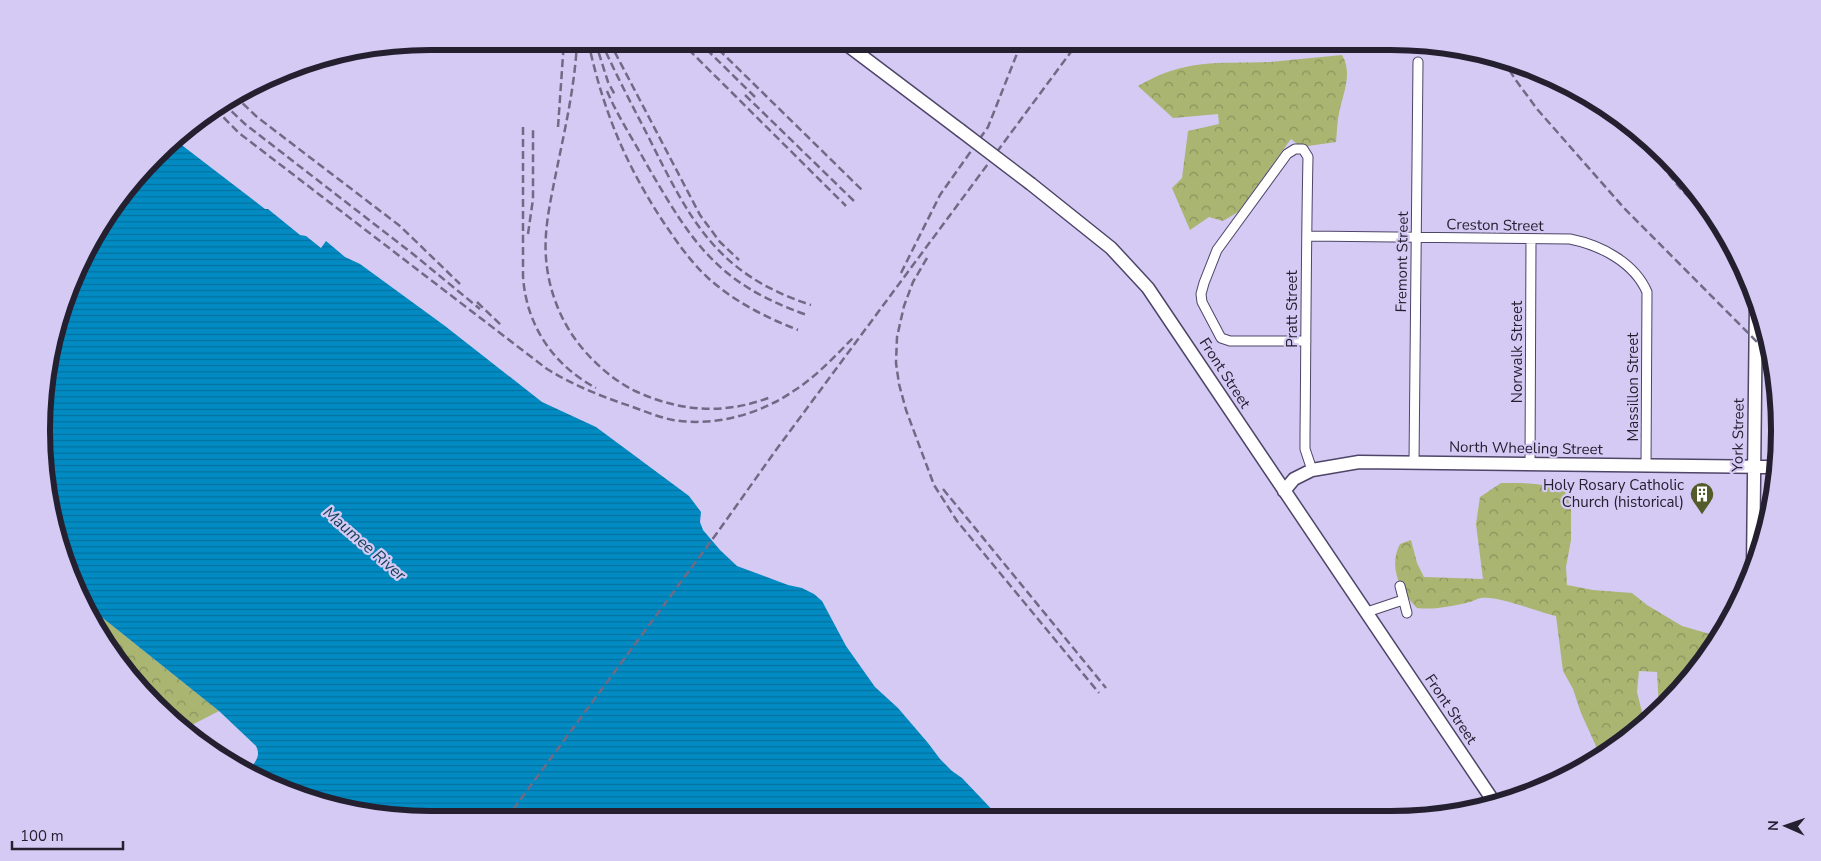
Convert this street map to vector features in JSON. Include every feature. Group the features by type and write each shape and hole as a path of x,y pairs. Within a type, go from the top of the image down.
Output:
{"street":[{"name":"Front Street","path":"854,50 1096,235 1137,275 1162,307 1491,797"},
{"name":"Fremont Street","path":"1414,463 1418,62"},
{"name":"Pratt Street","path":"1306,341 1230,341 1221,338 1202,302 1201,294 1217,250 1287,154 1295,149 1303,149 1308,157 1305,442 1312,470"},
{"name":"Creston Street","path":"1306,236 1570,239 1605,250 1637,274 1647,292 1647,308"},
{"name":"Norwalk Street","path":"1530,465 1531,240"},
{"name":"Massillon Street","path":"1646,466 1647,308"},
{"name":"York Street","path":"1754,543 1756,324"},
{"name":"North Wheeling Street","path":"1284,491 1294,479 1312,470 1359,462 1769,467"},
{"path":"1400,586 1407,613"},
{"path":"1367,612 1403,600"}],"green space":[{"path":"1342,55 1347,69 1347,76 1338,117 1336,142 1301,147 1291,139 1238,212 1223,221 1209,217 1190,230 1172,188 1182,178 1188,131 1219,124 1218,114 1173,118 1138,86 1171,71 1202,64 1269,62"},
{"path":"1501,483 1542,485 1565,492 1571,507 1571,540 1566,567 1567,585 1593,590 1632,593 1647,605 1682,626 1712,634 1677,681 1659,701 1657,672 1639,671 1637,692 1643,715 1598,750 1581,713 1573,689 1563,671 1556,616 1507,601 1488,598 1480,598 1444,607 1417,608 1401,586 1395,561 1400,544 1411,540 1417,563 1424,577 1483,579 1476,524 1480,497"},
{"path":"97,613 219,711 191,726 180,717 144,681 114,642"}],"water":[{"name":"Maumee River","path":"180,144 300,235 306,236 321,248 326,241 345,257 360,264 445,326 542,402 596,427 689,496 701,512 700,522 703,530 737,566 788,585 802,588 814,594 822,601 846,646 875,687 898,708 940,759 962,778 993,811 430,811 381,808 356,804 308,791 252,766 258,756 256,746 219,711 97,613 79,576 63,529 57,505 51,455 51,406 57,356 70,308 79,285 89,262 114,219 144,180"}],"railway":[{"path":"558,127 563,50"},
{"path":"576,50 565,131 550,202 546,239 546,258 551,289 558,309 573,336 601,368 626,386 652,398 686,407 719,409 754,403 771,397"},
{"path":"590,50 608,113 627,158 650,201 689,258 717,286 728,294 762,314 798,330"},
{"path":"598,50 608,82 616,97"},
{"path":"605,50 663,166 693,218 710,240 729,260 751,277 778,292 811,305"},
{"path":"614,50 700,215 720,242 739,260"},
{"path":"689,50 846,206"},
{"path":"707,50 755,97"},
{"path":"719,50 864,192"},
{"path":"901,273 940,195 988,127 1018,50"},
{"path":"512,811 1072,50"},
{"path":"1508,69 1537,109 1624,208 1762,347"},
{"path":"607,91 621,120 663,193 678,217 710,258 751,289 776,303 807,315"},
{"path":"745,95 855,202"},
{"path":"240,101 257,117 400,226 460,284"},
{"path":"228,108 245,124 413,254 480,309"},
{"path":"220,114 239,133 547,369 587,390 651,414 673,420 705,422 737,417 753,412 768,406 803,384 826,365 854,337"},
{"path":"523,127 523,276 525,294 536,327 544,342 567,368 596,388"},
{"path":"528,234 533,199 533,127"},
{"path":"1654,156 1696,204"},
{"path":"927,258 913,282 904,306 897,337 896,363 906,410 934,485 957,521 1099,693"},
{"path":"477,302 502,326"},
{"path":"943,489 1106,688"}],"place":[{"name":"Holy Rosary Catholic Church (historical)","path":"1702,515"}]}
